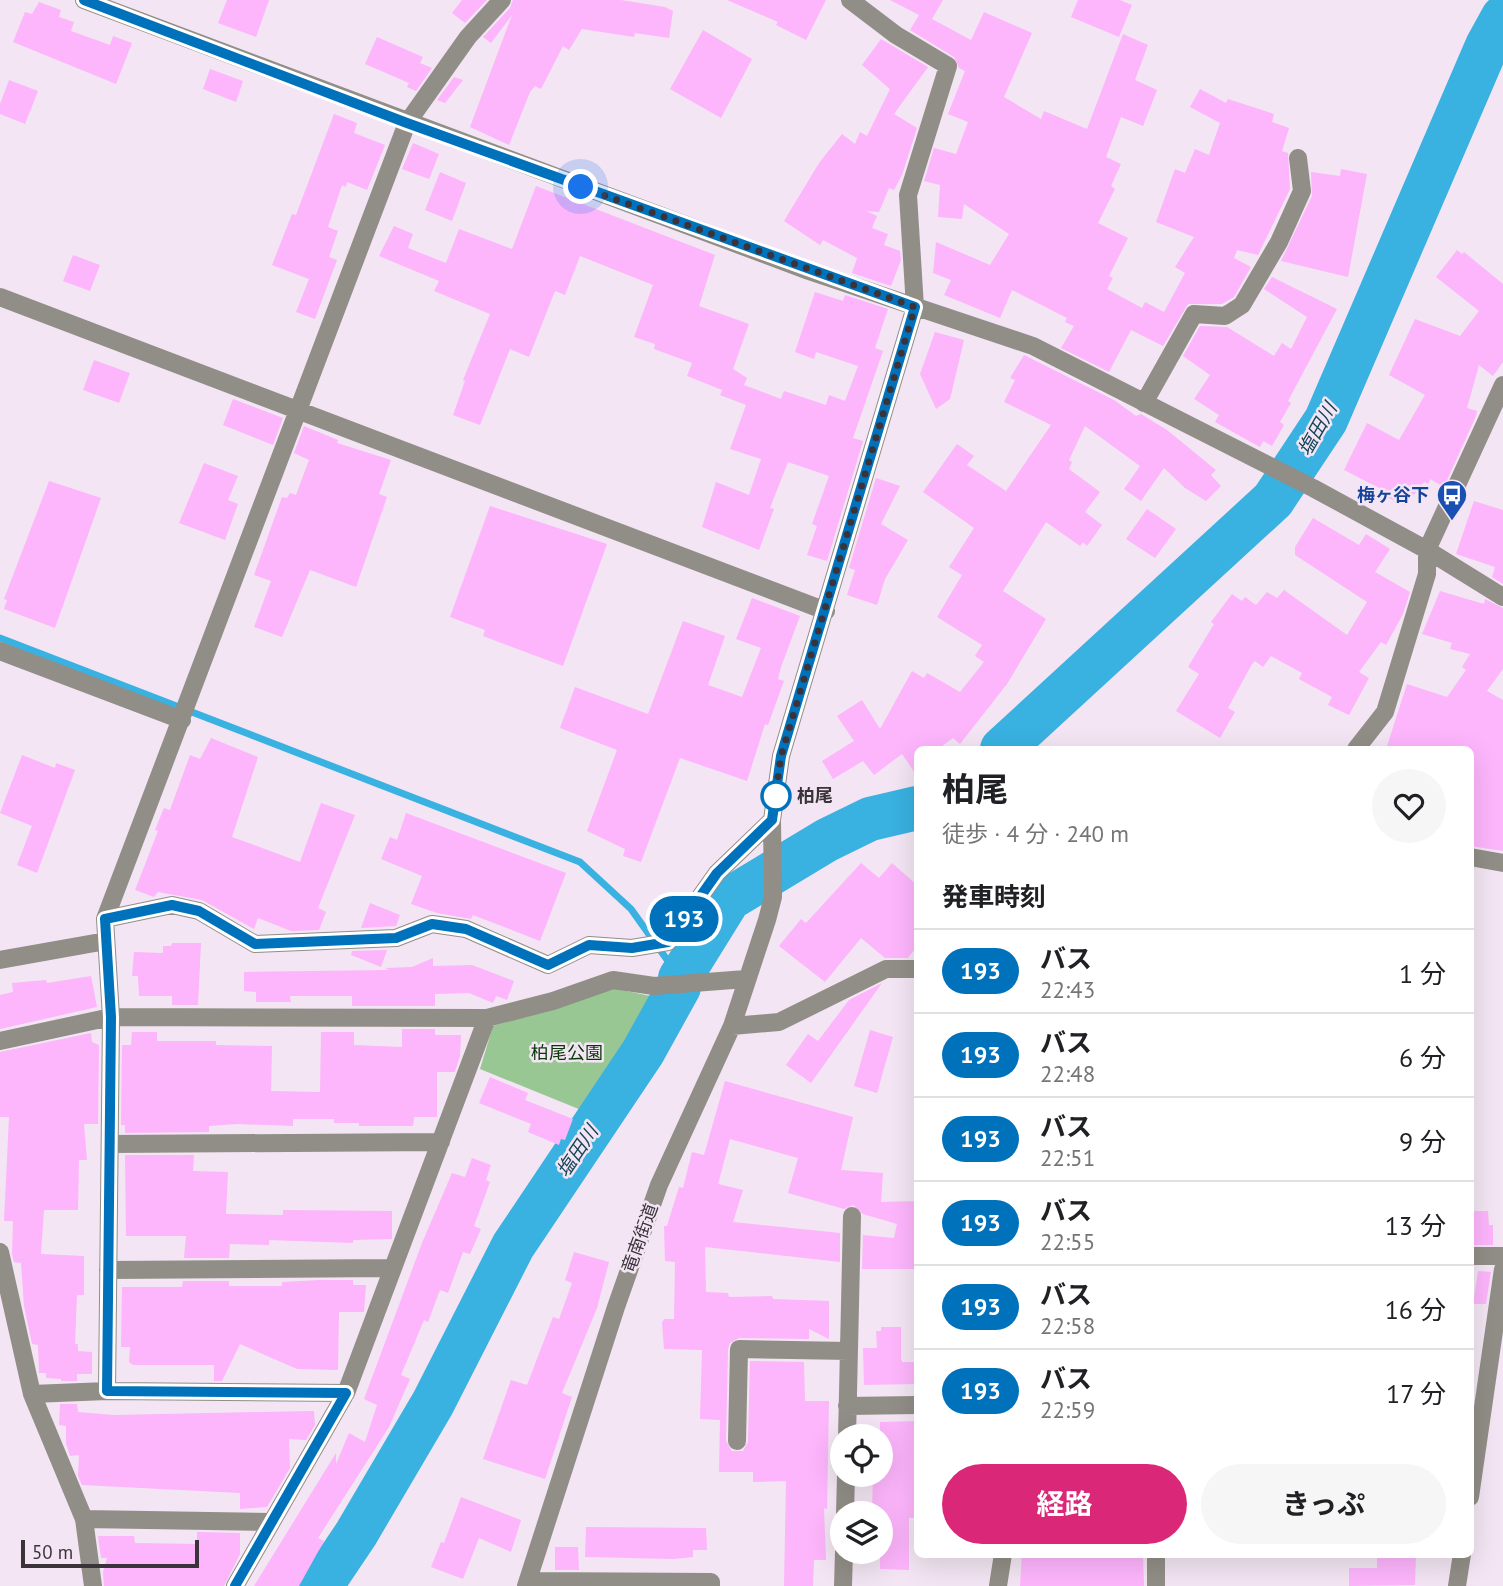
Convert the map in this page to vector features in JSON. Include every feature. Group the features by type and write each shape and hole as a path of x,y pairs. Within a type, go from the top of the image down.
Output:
{"street":[{"path":"84,0 407,123 915,307 1033,346 1313,488 1427,550 1503,597"},
{"path":"107,1391 111,1017 105,919 407,123 468,37 502,0"},
{"name":"竜南街道","path":"527,1583 615,1307 659,1185 732,1026 773,897 772,820 781,756 915,307 908,195 948,66 896,35 850,0"},
{"path":"1144,403 1194,314 1225,316 1242,304 1279,242 1302,191 1298,158"},
{"path":"0,297 826,611"},
{"path":"1358,746 1385,712 1427,574 1427,550 1503,385"},
{"path":"0,651 182,720"},
{"path":"105,919 172,905 199,911 255,944 396,938 432,924 466,929 548,965 589,945 632,948 668,942 717,873 772,820"},
{"path":"1474,858 1503,863"},
{"path":"0,960 106,941"},
{"path":"732,1026 779,1022 886,969 914,969"},
{"path":"0,1041 111,1017 487,1018 613,980 654,986 746,979"},
{"path":"235,1586 346,1393 487,1018"},
{"path":"110,1144 441,1142"},
{"path":"847,1424 852,1216"},
{"path":"0,1252 32,1394 84,1519 93,1586"},
{"path":"1474,1256 1503,1256"},
{"path":"108,1270 392,1268"},
{"path":"1474,1469 1503,1269"},
{"path":"737,1441 740,1349 849,1351"},
{"path":"32,1394 107,1391 346,1393"},
{"path":"848,1406 914,1405"},
{"path":"84,1519 271,1522"},
{"path":"998,1586 1002,1558"},
{"path":"1156,1558 1156,1586"},
{"path":"1457,1586 1461,1558"},
{"path":"843,1586 844,1564"},
{"path":"527,1583 711,1582 711,1586"}],"green space":[{"name":"柏尾公園","path":"612,988 660,998 586,1112 480,1069 493,1026"}],"building":[{"path":"227,0 269,0 256,37 218,23"},
{"path":"462,0 487,0 465,23 452,13"},
{"path":"513,0 621,0 665,7 673,11 669,38 635,33 634,37 582,29 569,50 563,46 541,89 535,86 530,92 509,145 470,127 512,15 491,43 483,37 510,8"},
{"path":"727,0 826,0 806,40 776,25 778,22"},
{"path":"890,0 943,0 932,19 971,40 984,12 1032,33 1004,97 1041,119 1044,111 1087,129 1123,34 1148,45 1135,80 1157,90 1143,126 1121,117 1106,157 1121,164 1111,186 1115,189 1098,223 1128,238 1109,276 1113,278 1107,289 1142,308 1145,302 1164,312 1185,273 1175,267 1194,237 1156,222 1175,169 1185,173 1195,149 1209,155 1220,123 1190,107 1200,89 1226,103 1228,99 1274,114 1272,122 1289,128 1282,151 1288,153 1290,189 1258,255 1237,250 1234,258 1251,267 1234,297 1222,304 1188,304 1163,346 1131,330 1109,372 1061,348 1074,326 1065,322 1067,318 1012,290 1000,318 944,295 951,280 933,273 936,242 990,265 1009,234 964,204 962,219 938,217 940,185 924,181 934,148 956,154 968,122 948,114 965,71 959,68 954,57 910,30 919,15"},
{"path":"1078,0 1120,0 1132,5 1119,37 1071,17"},
{"path":"39,2 61,10 59,17 74,22 71,31 110,45 113,36 132,43 116,84 13,42 25,12 32,14"},
{"path":"703,30 752,59 721,118 670,89"},
{"path":"377,37 423,57 420,63 432,68 416,91 407,87 409,83 365,64"},
{"path":"881,39 928,67 894,114 917,128 902,175 894,190 889,188 879,212 866,211 877,216 872,228 888,234 884,245 900,251 901,260 891,286 852,273 857,258 823,240 820,245 784,221 819,163 842,134 855,144 860,132 867,136 890,89 862,65"},
{"path":"210,69 243,81 236,102 203,89"},
{"path":"454,77 463,80 445,103 437,100"},
{"path":"9,80 38,91 25,124 0,114 0,104"},
{"path":"334,114 357,123 354,133 385,145 367,190 347,182 346,187 342,185 328,227 338,231 329,257 337,260 315,319 296,312 309,279 272,265 292,214 296,215"},
{"path":"413,143 439,154 429,179 402,169"},
{"path":"1341,169 1367,174 1348,277 1281,261 1312,196 1311,172 1340,176"},
{"path":"440,172 466,183 452,221 425,210"},
{"path":"536,186 715,255 699,306 749,324 733,369 747,378 744,385 781,399 784,391 826,405 829,395 845,401 858,366 816,352 814,359 795,352 815,292 843,301 845,295 888,309 875,348 883,351 853,438 863,441 827,561 807,555 817,526 812,524 829,476 788,462 770,508 774,509 759,550 702,527 716,482 749,495 761,459 730,449 746,405 720,395 722,390 687,376 692,363 654,349 655,344 634,337 653,285 580,256 565,295 555,291 529,357 510,349 480,425 453,415 465,381 463,380 490,314 434,291 439,281 379,256 394,226 413,234 408,248 446,263 459,229 512,249"},
{"path":"1457,250 1462,254 1464,252 1503,284 1503,362 1493,376 1479,365 1467,408 1477,411 1476,416 1444,487 1430,479 1428,484 1424,482 1405,506 1385,496 1387,492 1344,470 1367,423 1399,440 1425,395 1389,375 1415,319 1460,336 1479,311 1436,277"},
{"path":"73,255 100,265 90,291 63,281"},
{"path":"1272,277 1337,309 1288,401 1291,403 1280,422 1284,425 1272,446 1263,441 1260,447 1215,422 1219,415 1194,399 1210,375 1183,356 1200,326 1227,327 1274,356 1282,343 1291,349 1307,317 1264,289"},
{"path":"935,332 964,340 950,399 936,409 920,374"},
{"path":"1024,355 1114,400 1136,416 1141,414 1167,430 1216,470 1211,475 1221,486 1206,501 1185,488 1164,468 1141,501 1124,489 1140,466 1085,426 1069,460 1072,462 1069,469 1100,492 1085,512 1102,525 1087,546 1083,542 1080,546 1046,522 1003,591 1046,619 1007,684 960,744 953,738 942,746 914,746 914,772 902,754 874,775 863,761 833,779 822,761 854,741 837,716 862,700 880,729 912,671 924,678 927,673 960,692 984,662 975,656 982,645 937,617 962,575 949,567 974,528 923,492 957,444 974,456 967,465 1006,491 1051,425 1004,402 1015,380 1010,378"},
{"path":"94,360 130,373 119,403 83,390"},
{"path":"233,399 283,418 273,445 223,425"},
{"path":"304,426 338,440 337,443 391,460 379,494 387,497 356,587 310,570 282,637 254,627 271,581 254,575 282,497 287,498 290,493 296,495 309,460 294,453"},
{"path":"204,463 238,476 228,500 238,504 225,540 179,523"},
{"path":"876,478 900,486 881,524 908,540 885,579 877,605 847,595 855,570 849,568"},
{"path":"49,481 101,498 55,628 4,609 7,600 4,599"},
{"path":"1474,501 1503,510 1503,584 1492,577 1495,567 1456,554"},
{"path":"490,506 607,544 563,666 483,636 485,630 450,617"},
{"path":"1147,509 1176,529 1155,558 1126,539"},
{"path":"1313,518 1359,545 1366,534 1390,549 1375,572 1410,592 1403,614 1386,645 1381,642 1359,672 1369,678 1349,715 1328,705 1332,697 1299,679 1302,673 1271,656 1263,667 1255,661 1252,664 1228,708 1235,712 1220,738 1176,711 1199,674 1188,667 1214,624 1211,622 1232,594 1242,601 1245,597 1256,605 1267,592 1277,598 1284,590 1347,635 1367,602 1295,555 1295,547"},
{"path":"1440,591 1484,604 1485,599 1503,608 1503,669 1487,691 1503,700 1503,851 1474,847 1474,746 1387,746 1407,684 1447,697 1466,670 1462,667 1470,654 1450,649 1452,643 1422,634"},
{"path":"752,598 800,616 778,679 784,681 768,725 765,724 747,781 680,758 641,862 623,856 625,849 587,831 617,750 560,728 575,687 648,714 683,621 725,636 708,685 742,697 761,648 736,639"},
{"path":"211,738 258,757 232,837 300,862 321,803 355,815 318,908 326,912 319,930 291,931 258,918 254,929 202,900 158,892 154,897 135,890 158,831 155,830 164,808 170,810 190,755 200,759"},
{"path":"22,755 55,768 56,763 75,770 37,873 17,865 32,826 0,813"},
{"path":"406,813 566,873 540,941 473,915 471,919 437,913 411,904 422,876 381,859 390,837 397,840"},
{"path":"861,863 879,878 892,863 914,882 914,950 908,958 885,958 861,938 825,982 779,946 801,919 806,923"},
{"path":"370,903 400,915 396,926 361,928"},
{"path":"172,943 201,943 198,1005 172,1005 172,996 139,996 138,976 132,976 134,952 163,953 163,946 171,946"},
{"path":"387,950 381,967 351,955 352,951"},
{"path":"433,958 433,966 472,965 514,981 507,1000 496,996 493,1003 469,993 435,994 435,1006 352,1006 352,996 290,996 291,1002 256,1002 256,992 244,991 244,972 389,970 385,968 412,967"},
{"path":"91,976 97,1007 0,1029 0,995 13,992 12,983 46,980 47,983"},
{"path":"882,983 811,1083 786,1065 808,1034 818,1041 849,1000"},
{"path":"402,1029 435,1029 435,1035 461,1035 460,1056 455,1072 437,1072 437,1117 414,1117 413,1126 359,1126 359,1123 334,1123 334,1119 293,1119 293,1126 237,1124 209,1126 209,1132 125,1133 125,1125 121,1125 122,1045 131,1045 132,1032 157,1032 157,1041 216,1041 216,1045 272,1046 271,1091 320,1092 321,1032 354,1032 354,1045 402,1047"},
{"path":"870,1030 893,1037 877,1093 854,1086"},
{"path":"91,1033 92,1042 99,1045 98,1124 84,1124 87,1160 79,1160 78,1210 44,1210 41,1254 84,1256 84,1295 77,1295 75,1344 78,1344 78,1351 92,1352 92,1374 77,1374 77,1381 61,1381 46,1378 46,1373 39,1373 38,1345 32,1344 24,1306 21,1263 14,1262 12,1254 13,1221 4,1221 9,1117 0,1117 0,1052"},
{"path":"490,1077 528,1093 525,1100 573,1119 565,1140 561,1139 559,1145 528,1132 531,1124 479,1103"},
{"path":"725,1081 853,1117 841,1170 883,1173 881,1202 914,1201 914,1269 862,1269 863,1235 894,1238 897,1224 863,1214 853,1205 844,1209 788,1193 798,1158 730,1139 718,1184 743,1190 733,1222 840,1233 840,1262 705,1247 706,1292 728,1293 729,1297 772,1296 773,1299 829,1301 829,1339 809,1329 809,1339 739,1338 730,1343 728,1349 726,1441 732,1451 743,1451 748,1442 750,1361 804,1362 805,1401 829,1401 827,1509 824,1508 826,1560 814,1560 813,1586 784,1586 786,1481 753,1482 753,1472 719,1472 720,1420 700,1419 702,1350 664,1349 662,1323 664,1319 674,1319 675,1262 665,1261 664,1226 667,1226 679,1187 683,1188 692,1152 704,1155"},
{"path":"125,1155 194,1155 193,1171 228,1172 226,1214 283,1215 283,1210 392,1211 392,1239 353,1240 353,1243 269,1240 269,1245 230,1244 229,1258 184,1258 186,1236 126,1236"},
{"path":"472,1158 491,1165 486,1180 490,1182 474,1226 481,1229 470,1254 463,1252 448,1293 440,1290 428,1322 424,1320 401,1375 410,1379 389,1427 318,1538 324,1541 299,1586 254,1586 336,1453 336,1464 349,1433 365,1442 377,1405 364,1399 422,1243 452,1173 465,1177"},
{"path":"1474,1211 1488,1211 1489,1225 1493,1225 1493,1245 1474,1245"},
{"path":"574,1252 609,1262 597,1308 562,1393 572,1397 545,1479 483,1459 511,1380 527,1385 553,1317 559,1319 572,1283 565,1280"},
{"path":"1478,1271 1491,1272 1486,1304 1474,1304"},
{"path":"353,1280 353,1285 366,1285 364,1312 339,1312 338,1370 297,1369 240,1344 222,1381 214,1381 214,1365 133,1365 129,1362 130,1347 121,1347 122,1287 182,1287 183,1281 229,1281 229,1286 282,1286 282,1282"},
{"path":"881,1327 901,1327 901,1358 902,1362 914,1362 914,1384 864,1385 863,1348 877,1348 876,1331 881,1331"},
{"path":"60,1404 77,1404 78,1412 114,1415 314,1411 315,1425 306,1440 289,1439 290,1468 267,1507 240,1509 240,1493 82,1485 78,1476 79,1455 70,1456 66,1443 66,1426 59,1425"},
{"path":"914,1421 914,1518 909,1518 909,1570 880,1569 880,1564 893,1564 893,1501 872,1501 873,1487 893,1487 893,1424 880,1424"},
{"path":"461,1497 521,1520 511,1552 479,1538 463,1579 431,1567 441,1542 444,1543"},
{"path":"586,1527 706,1528 707,1550 693,1550 693,1557 674,1559 585,1557"},
{"path":"197,1532 240,1533 240,1554 224,1586 104,1586 103,1572 107,1558 101,1558 98,1536 134,1536 135,1543 197,1544"},
{"path":"555,1547 578,1547 579,1570 555,1570"},
{"path":"1022,1558 1143,1558 1144,1586 1020,1586"},
{"path":"1377,1558 1416,1558 1415,1585 1349,1586 1349,1568 1377,1568"}],"waterway":[{"name":"塩田川","path":"1005,746 1273,500 1326,420 1487,46 1503,17"},
{"path":"0,638 580,862 631,909 680,978"},
{"name":"塩田川","path":"321,1586 356,1534 433,1403 513,1246 643,1052 679,987 680,978 729,899 827,840 870,819 914,809"}],"bus line":[{"name":"193","path":"84,0 407,123 809,271 915,307 781,756 772,820 717,873 668,942 632,948 589,945 548,965 466,929 432,924 396,938 255,944 199,911 172,905 105,919 111,1017 107,1391 346,1393 235,1586"}],"place":[{"name":"梅ヶ谷下","path":"1452,522"},
{"name":"柏尾","path":"776,796"}],"route":[{"path":"581,187 915,307 781,756 775,798 776,796"}]}
